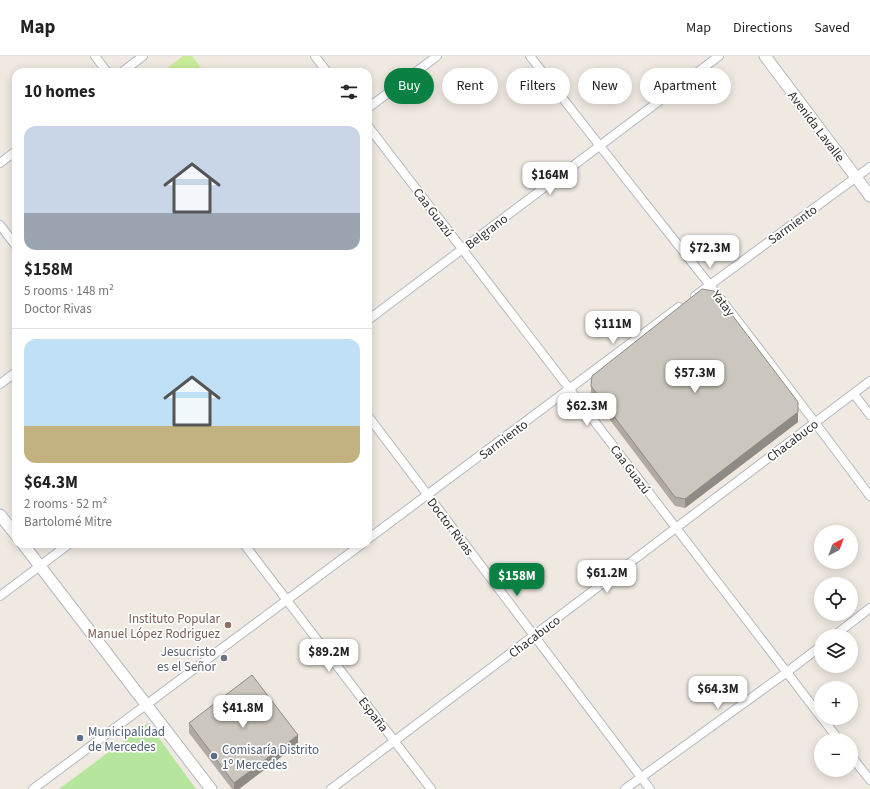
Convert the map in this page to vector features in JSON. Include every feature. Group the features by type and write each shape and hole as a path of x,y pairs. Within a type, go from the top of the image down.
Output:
{"street":[{"path":"95,56 104,68"},
{"path":"127,68 143,56"},
{"path":"315,56 324,68"},
{"path":"372,105 437,56"},
{"name":"Yatay","path":"530,56 599,146 710,285 870,496"},
{"name":"Belgrano","path":"372,317 719,56"},
{"name":"Avenida Lavalle","path":"765,56 870,196"},
{"name":"Caa Guazú","path":"372,131 814,707"},
{"path":"0,163 12,154"},
{"name":"Sarmiento","path":"372,536 870,167"},
{"path":"0,225 12,241"},
{"path":"0,384 12,375"},
{"name":"Chacabuco","path":"331,789 677,529 870,381"},
{"path":"854,394 870,416"},
{"name":"Doctor Rivas","path":"372,421 650,789"},
{"path":"0,515 12,531"},
{"path":"26,548 211,789"},
{"path":"0,596 64,548"},
{"name":"España","path":"247,548 431,789"},
{"path":"34,789 357,548"},
{"path":"843,629 870,608"},
{"path":"626,789 814,651"},
{"path":"858,765 870,780"}],"green space":[{"path":"183,56 192,56 201,68 167,68"},
{"path":"148,723 196,789 59,789"}],"building":[{"path":"702,289 714,291 798,402 798,412 685,499 675,497 591,386 592,376"},
{"path":"252,675 298,735 234,783 189,723"}],"place":[{"name":"Instituto Popular Manuel López Rodriguez","path":"228,625"},
{"name":"Jesucristo es el Señor","path":"224,658"},
{"name":"Municipalidad de Mercedes","path":"80,738"},
{"name":"Comisaría Distrito 1º Mercedes","path":"214,756"}]}
